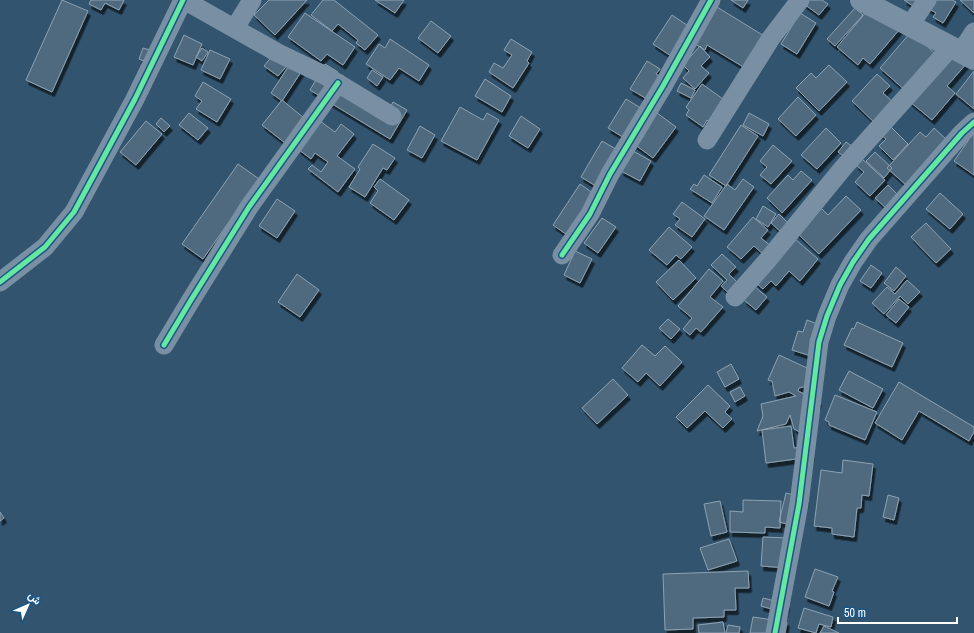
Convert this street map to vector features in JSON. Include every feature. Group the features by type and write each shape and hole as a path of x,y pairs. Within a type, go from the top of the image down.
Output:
{"street":[{"path":"0,282 45,247 74,212 135,99 183,0 278,53 326,76 392,116"},
{"path":"235,28 252,0"},
{"path":"562,255 590,214 610,174 663,86 711,0"},
{"path":"707,140 771,38 800,0"},
{"path":"861,0 962,53"},
{"path":"910,25 927,0"},
{"path":"735,297 766,262 843,168 962,53 974,32"},
{"path":"164,345 249,207 338,83"},
{"path":"775,633 799,504 819,342 827,316 840,285 853,262 869,239 962,133 974,122"}],"building":[{"path":"62,0 88,11 52,92 26,80"},
{"path":"91,0 124,0 119,10 105,3 101,10 89,4"},
{"path":"269,0 307,0 275,35 254,15"},
{"path":"323,0 334,0 378,35 365,50 356,43 358,40 338,24 332,31 311,15"},
{"path":"375,0 404,0 395,13"},
{"path":"731,0 748,0 743,8"},
{"path":"807,0 822,0 828,4 819,15 804,4"},
{"path":"904,0 916,0 913,6"},
{"path":"931,0 952,0 956,2 943,23 933,17 936,13 926,7"},
{"path":"960,0 974,0 974,13"},
{"path":"717,7 769,39 750,71 707,45 705,50 695,44"},
{"path":"855,8 863,15 835,46 827,39"},
{"path":"867,11 900,29 870,64 863,58 858,65 837,47"},
{"path":"305,13 355,47 343,65 327,54 321,61 288,37"},
{"path":"800,13 816,23 797,54 781,44"},
{"path":"672,15 694,30 671,56 653,44"},
{"path":"431,21 451,36 438,53 418,38"},
{"path":"911,32 938,56 907,92 880,68"},
{"path":"184,35 202,44 193,65 174,57"},
{"path":"390,39 429,65 419,81 399,68 390,80 366,64 379,44 385,48"},
{"path":"511,39 532,52 527,61 529,63 513,88 489,72 494,63 503,68 512,55 504,50"},
{"path":"700,46 710,57 701,66 709,73 695,89 683,78 689,71 683,65"},
{"path":"143,48 153,51 148,63 139,59"},
{"path":"202,48 208,52 202,61 196,57"},
{"path":"278,49 292,60 278,76 264,66"},
{"path":"210,50 230,59 220,79 201,70"},
{"path":"952,50 967,63 947,86 955,93 932,120 909,101"},
{"path":"292,61 303,69 282,101 271,93"},
{"path":"647,61 660,69 656,74 665,80 652,102 630,89"},
{"path":"325,64 338,72 323,98 310,90"},
{"path":"829,65 847,82 819,111 796,88 811,73 816,78"},
{"path":"372,70 383,77 377,86 367,78"},
{"path":"974,71 974,109 956,94"},
{"path":"877,74 890,86 883,93 895,104 876,124 852,101"},
{"path":"485,79 511,96 502,112 475,96"},
{"path":"203,82 231,99 217,122 196,109 202,101 195,96"},
{"path":"681,83 695,90 691,98 677,91"},
{"path":"340,84 391,106 393,102 407,110 390,139 329,102"},
{"path":"702,84 723,99 716,126 707,120 703,127 686,115 689,110 686,107"},
{"path":"798,97 816,115 796,136 778,119"},
{"path":"626,99 644,110 626,139 608,128"},
{"path":"282,100 304,118 285,143 262,125"},
{"path":"460,107 483,120 487,113 499,120 477,160 441,141"},
{"path":"189,113 208,128 198,140 179,125"},
{"path":"657,113 676,127 653,158 634,144"},
{"path":"749,113 769,124 763,136 743,125"},
{"path":"521,116 540,129 528,148 509,136"},
{"path":"161,118 170,126 164,132 156,124"},
{"path":"146,121 162,134 136,165 120,152"},
{"path":"320,121 335,132 341,124 354,134 337,156 355,169 338,192 308,169 312,165 321,172 328,162 315,153 311,159 298,149"},
{"path":"741,125 758,136 726,186 709,175"},
{"path":"889,125 908,144 893,160 879,146 886,139 880,134"},
{"path":"420,126 435,135 422,158 407,150"},
{"path":"826,128 841,143 817,169 801,155"},
{"path":"934,128 948,141 907,186 887,168 920,132 926,137"},
{"path":"974,132 974,175 954,161"},
{"path":"602,141 621,152 599,188 581,177"},
{"path":"846,142 856,149 849,160 838,152"},
{"path":"373,144 395,158 387,170 383,168 365,197 349,187 360,169 358,167"},
{"path":"773,145 792,161 771,184 760,175 767,167 760,161"},
{"path":"633,151 651,161 640,181 621,171"},
{"path":"875,152 892,168 884,178 866,161"},
{"path":"861,158 885,180 870,196 855,182 864,172 856,165"},
{"path":"238,164 259,179 203,259 182,244"},
{"path":"801,171 812,180 782,213 767,198 788,175 793,180"},
{"path":"704,175 722,187 712,203 690,189 694,184 697,186"},
{"path":"380,179 409,200 394,220 370,203 378,191 374,187"},
{"path":"743,179 754,187 724,230 704,216 727,184 735,190"},
{"path":"580,184 597,196 570,237 553,225"},
{"path":"888,185 900,197 888,210 875,198"},
{"path":"940,193 963,214 950,229 926,209"},
{"path":"846,196 861,210 819,254 796,232 820,207 828,215"},
{"path":"277,199 295,211 277,238 259,226"},
{"path":"682,202 705,219 692,237 675,225 680,219 673,214"},
{"path":"763,206 776,214 768,227 756,219"},
{"path":"779,214 789,224 781,232 771,223"},
{"path":"753,217 768,230 761,238 772,247 764,255 754,246 741,259 727,247"},
{"path":"602,218 616,227 598,253 584,243"},
{"path":"926,223 951,249 936,263 911,237"},
{"path":"669,227 692,247 681,259 676,255 667,265 649,250"},
{"path":"794,238 818,259 800,281 789,271 776,286 771,281 763,289 755,282"},
{"path":"575,251 592,259 580,283 564,275"},
{"path":"722,254 736,267 729,274 740,285 731,295 721,286 727,280 711,265"},
{"path":"679,260 696,278 673,300 656,282"},
{"path":"871,265 882,273 871,288 860,281"},
{"path":"896,267 906,276 894,291 884,283"},
{"path":"709,269 723,281 710,297 723,307 701,332 696,328 690,335 683,329 692,318 678,306"},
{"path":"297,274 319,290 300,317 278,302"},
{"path":"907,280 920,292 908,304 900,296 884,314 872,303 887,287 895,294"},
{"path":"755,287 767,297 756,310 744,300"},
{"path":"899,299 909,307 896,323 886,315"},
{"path":"668,319 680,329 671,339 659,328"},
{"path":"807,320 823,326 814,357 792,350 798,331 803,332"},
{"path":"857,322 903,343 892,367 844,345 852,328 854,329"},
{"path":"642,345 655,356 665,346 682,362 660,386 646,373 638,382 622,368"},
{"path":"779,355 820,374 816,384 799,388 798,391 819,401 804,434 794,429 790,415 786,424 757,431 763,416 761,404 796,396 789,392 775,396 772,381 768,380"},
{"path":"731,364 739,379 725,387 717,372"},
{"path":"849,371 883,389 873,408 839,390"},
{"path":"613,379 628,395 597,424 582,408"},
{"path":"899,382 974,427 974,432 969,441 919,411 902,440 875,423"},
{"path":"708,385 730,406 725,412 732,419 723,428 705,411 687,428 676,417"},
{"path":"740,387 745,396 735,402 730,392"},
{"path":"835,395 877,412 865,440 829,425 829,422 825,420"},
{"path":"791,426 794,448 810,446 811,457 766,463 762,430"},
{"path":"843,460 873,464 869,496 862,495 861,508 857,508 854,537 832,534 832,528 814,526 821,470 842,473"},
{"path":"786,493 806,498 799,527 779,522"},
{"path":"888,495 899,498 894,520 883,517"},
{"path":"743,500 781,501 780,528 765,527 765,533 730,532 730,511 743,512"},
{"path":"720,501 727,532 711,536 704,504"},
{"path":"0,512 4,518 0,521"},
{"path":"763,537 789,538 787,568 761,566"},
{"path":"729,539 737,561 708,570 700,548"},
{"path":"815,569 838,577 832,591 834,592 829,606 805,597"},
{"path":"748,571 749,588 735,588 736,610 724,610 724,617 693,618 693,629 665,630 663,574"},
{"path":"763,598 787,604 785,613 761,606"},
{"path":"804,608 833,617 831,627 819,624 816,633 798,628"},
{"path":"753,617 787,622 785,633 750,633"},
{"path":"723,622 725,633 699,633 698,625"},
{"path":"728,625 740,627 739,633 726,633"},
{"path":"824,626 839,633 820,633"}],"cycle path":[{"path":"0,282 45,247 74,212 135,99 183,0"},
{"path":"562,255 590,214 610,174 663,86 711,0"},
{"path":"164,345 249,207 338,83"},
{"path":"775,633 799,504 819,342 827,316 840,285 853,262 869,239 962,133 974,122"}]}
